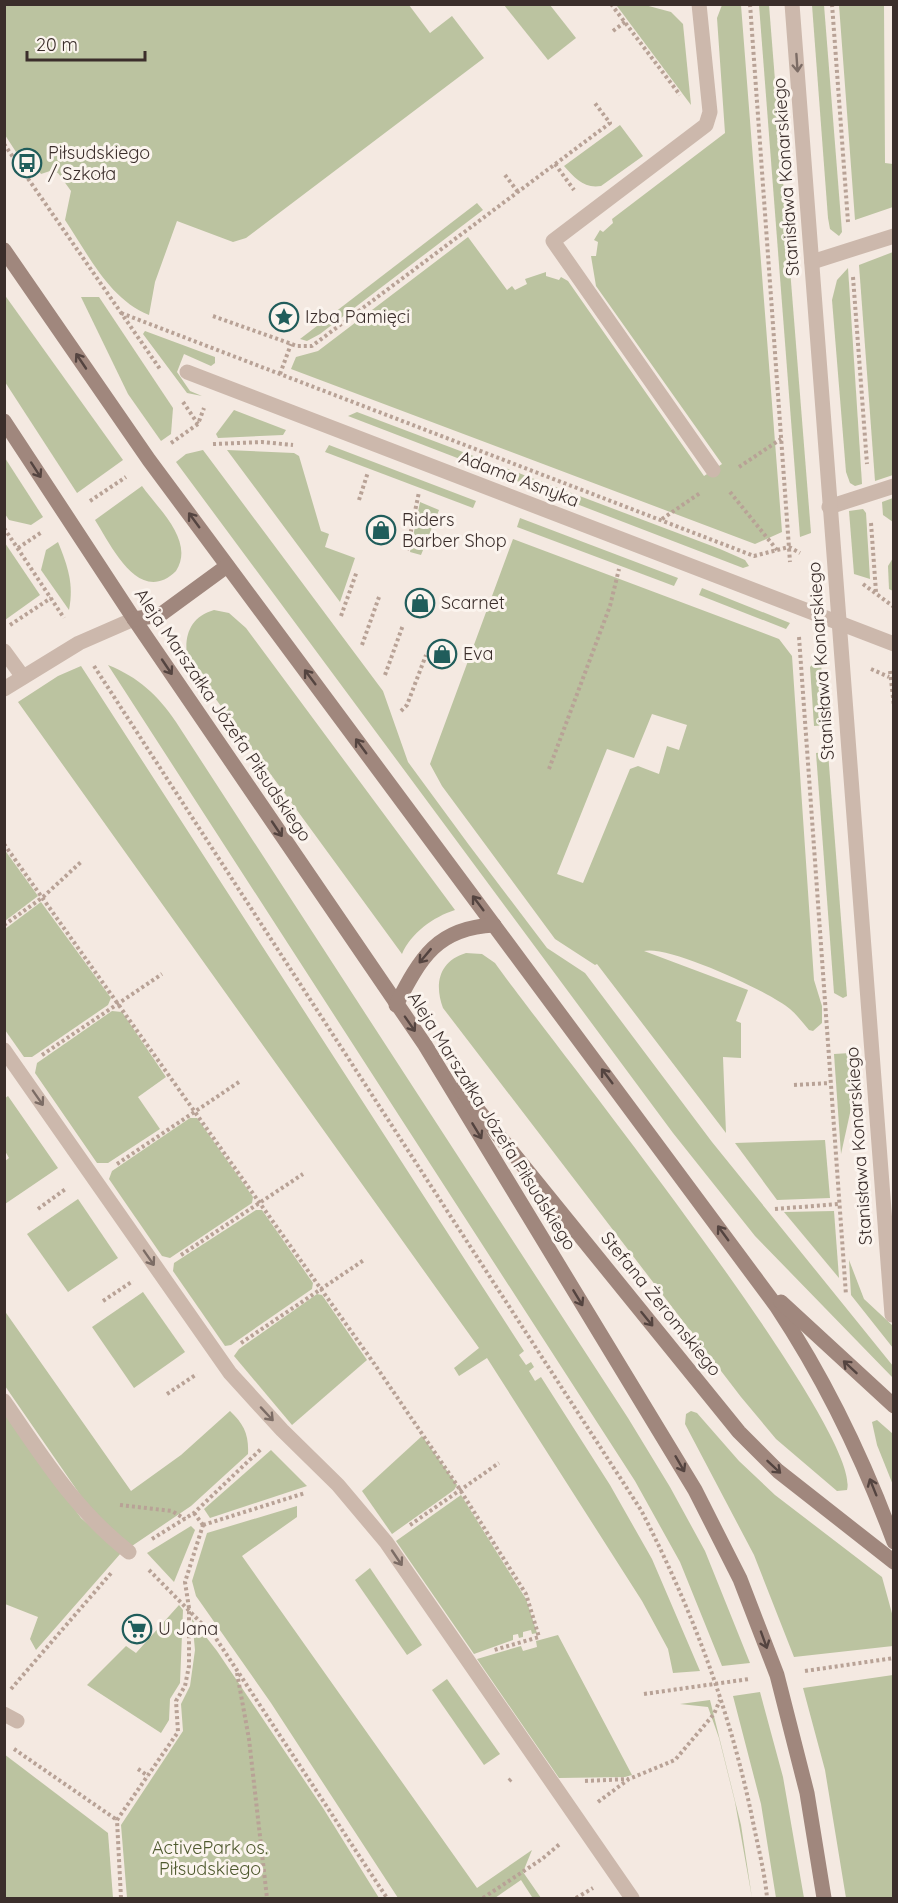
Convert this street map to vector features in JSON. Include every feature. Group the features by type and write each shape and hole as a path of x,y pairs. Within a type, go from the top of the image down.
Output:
{"street":[{"path":"699,4 710,112 704,127 553,241 717,475"},
{"name":"Stanisława Konarskiego","path":"792,4 838,622 886,1143 892,1315"},
{"path":"812,262 894,236"},
{"path":"4,250 149,460 758,1280 799,1340 841,1415 894,1542"},
{"name":"Adama Asnyka","path":"187,372 894,644"},
{"name":"Aleja Marszałka Józefa Piłsudskiego","path":"4,421 134,619 425,1045 673,1452 732,1560 761,1632 789,1716 814,1827 824,1899"},
{"path":"829,507 894,486"},
{"path":"4,689 80,643 134,619 160,615 227,566"},
{"path":"4,651 23,677"},
{"path":"396,1005 426,952 445,938 472,926 495,925"},
{"name":"Stefana Żeromskiego","path":"425,1045 739,1432 778,1471 894,1562"},
{"path":"4,1050 240,1386 363,1511 386,1542 633,1899"},
{"path":"758,1280 894,1406"},
{"path":"4,1401 73,1500 100,1529 129,1552"}],"path":[{"path":"611,4 704,127"},
{"path":"750,4 790,562"},
{"path":"832,4 876,592 894,608"},
{"path":"613,31 625,22"},
{"path":"213,316 301,348 312,346 610,123 594,102"},
{"path":"4,144 166,378"},
{"path":"505,175 518,192"},
{"path":"121,313 754,556 789,547 800,553"},
{"path":"280,374 291,344"},
{"path":"166,447 198,424 178,396"},
{"path":"661,520 717,475 781,439"},
{"path":"359,500 369,472"},
{"path":"85,505 128,475"},
{"path":"717,475 777,550"},
{"path":"407,550 419,491"},
{"path":"4,528 64,618"},
{"path":"18,548 50,528"},
{"path":"549,769 610,606 620,568"},
{"path":"341,616 357,571"},
{"path":"362,645 380,597"},
{"path":"4,628 51,598"},
{"path":"385,675 403,625"},
{"path":"799,627 846,1295"},
{"path":"401,711 407,705 426,655"},
{"path":"892,661 889,676 894,706"},
{"path":"94,665 641,1510 669,1566 717,1685 745,1779 767,1899"},
{"path":"868,668 889,676"},
{"path":"4,844 260,1203 460,1490 526,1594 539,1637 466,1659"},
{"path":"4,925 43,897 82,861"},
{"path":"19,1071 162,974"},
{"path":"94,1179 239,1082"},
{"path":"794,1085 830,1083"},
{"path":"158,1270 303,1174"},
{"path":"38,1209 74,1183"},
{"path":"775,1209 839,1204"},
{"path":"219,1358 364,1260"},
{"path":"104,1300 139,1276"},
{"path":"168,1394 204,1369"},
{"path":"4,1697 129,1552 194,1513 282,1430"},
{"path":"386,1542 499,1463"},
{"path":"203,1525 317,1489 330,1476"},
{"path":"194,1513 203,1525"},
{"path":"121,1899 117,1820 177,1732 176,1701 185,1686 189,1666 189,1608 185,1582 203,1525"},
{"path":"129,1552 189,1608 215,1637 387,1899"},
{"path":"798,1672 894,1658"},
{"path":"237,1670 249,1739 267,1899"},
{"path":"644,1694 755,1678"},
{"path":"483,1899 542,1859 600,1800 629,1779 675,1760 714,1714 720,1699"},
{"path":"4,1742 117,1820"},
{"path":"138,1769 147,1776"},
{"path":"551,1782 629,1779"},
{"path":"576,1899 598,1885"}],"green space":[{"path":"4,5 409,5 430,33 452,16 484,58 246,238 233,242 177,221 155,282 149,315 135,308 111,287 82,247 65,220 71,191 58,173 50,171 41,174 23,148 16,152 5,135"},
{"path":"504,5 550,5 576,38 548,60"},
{"path":"645,5 671,12 683,24 691,105 617,6"},
{"path":"722,5 741,5 782,532 755,544 291,369 296,357 318,351 468,237 507,290 512,286 515,290 527,284 525,279 546,272 546,276 559,280 561,277 568,281 704,476 722,464 596,286 591,256 596,256 598,242 594,240 600,230 603,232 613,223 612,219 725,133 717,18"},
{"path":"759,5 769,5 811,533 800,537"},
{"path":"812,5 824,5 842,232 839,236 830,229 828,218"},
{"path":"839,5 884,5 885,163 893,164 893,207 855,220"},
{"path":"620,125 643,156 601,186 585,184 564,166"},
{"path":"477,203 483,210 320,334 307,341 300,339"},
{"path":"893,252 893,475 875,481 859,265"},
{"path":"848,268 862,484 855,486 850,483 846,472 832,300 837,280"},
{"path":"4,294 123,460 77,493 5,382"},
{"path":"81,297 99,297 173,408 171,434 161,441 128,394"},
{"path":"145,331 215,357 215,363 211,366 184,354 177,372 190,391 202,396 187,393 143,334"},
{"path":"234,410 286,430 283,435 218,438 216,434"},
{"path":"357,412 720,549 745,560 749,566 743,568 348,416"},
{"path":"329,445 476,501 473,508 325,452"},
{"path":"203,450 383,691 408,762 469,845 547,948 585,973 712,1142 893,1366 893,1378 755,1236 673,1133 176,462 186,454"},
{"path":"227,450 294,453 299,456 321,531 329,534 325,547 355,558 340,602"},
{"path":"5,458 43,517 31,525 9,520 5,514"},
{"path":"142,486 173,526 181,548 181,560 176,571 163,580 150,582 138,577 118,557 95,520"},
{"path":"894,498 893,522 883,515 882,502"},
{"path":"420,502 439,510 421,555 410,552"},
{"path":"863,509 866,513 870,579 854,574 849,511"},
{"path":"520,518 678,578 674,586 517,527"},
{"path":"513,539 779,639 792,656 814,980 822,1006 822,1023 813,1031 809,1030 790,1009 741,981 674,955 644,951 748,990 736,1021 741,1023 741,1058 723,1057 726,1133 597,964 595,965 555,939 442,786 430,764","holes":["652,714 687,725 679,750 667,746 659,774 638,766 630,769 583,883 557,874 607,749 634,758"]},
{"path":"58,542 69,576 71,592 69,610 41,570 46,550"},
{"path":"5,543 40,595 4,620"},
{"path":"893,558 893,591 889,589 888,566"},
{"path":"702,588 790,623 786,629 699,595"},
{"path":"214,610 229,613 246,628 455,910 424,927 411,939 402,954 188,661 186,644 193,623"},
{"path":"816,661 821,663 826,725 814,726 810,667"},
{"path":"108,665 138,681 162,703 176,722 628,1418 705,1551 750,1663 722,1666 680,1562 635,1481"},
{"path":"81,666 524,1351 519,1355 526,1365 531,1362 534,1367 529,1371 535,1381 541,1377 610,1485 652,1559 700,1671 673,1673 668,1649 642,1601 487,1358 459,1376 454,1368 479,1348 18,702 58,676"},
{"path":"828,752 847,996 843,998 834,993 816,753"},
{"path":"4,849 38,896 5,921 4,921"},
{"path":"41,902 111,998 108,1005 32,1057 24,1057 5,1030 5,929"},
{"path":"466,953 482,954 495,963 757,1316 806,1392 839,1453 847,1490 837,1491 776,1439 741,1397 443,1008 439,990 441,974 450,962"},
{"path":"112,1011 122,1012 166,1077 138,1097 160,1129 108,1163 97,1163 35,1073 37,1063"},
{"path":"850,1053 854,1095 841,1154 834,1054"},
{"path":"8,1096 58,1168 5,1204 5,1161 9,1158 5,1151 4,1099"},
{"path":"190,1118 197,1118 253,1197 252,1203 170,1258 162,1256 109,1179 112,1171"},
{"path":"825,1140 830,1198 777,1200 735,1143"},
{"path":"78,1199 118,1258 68,1292 27,1234"},
{"path":"256,1210 262,1210 313,1283 312,1289 231,1345 225,1346 173,1271 174,1263"},
{"path":"834,1211 839,1278 784,1212"},
{"path":"849,1260 864,1299 893,1326 893,1348 851,1295"},
{"path":"143,1292 185,1352 134,1388 92,1327"},
{"path":"317,1294 322,1295 367,1360 292,1425 234,1356 239,1349"},
{"path":"4,1310 131,1491 181,1455 230,1411 245,1430 248,1454 191,1506 129,1548 90,1509 5,1386"},
{"path":"691,1411 697,1413 739,1461 775,1495 882,1577 893,1617 893,1646 794,1657 754,1555 685,1424 686,1414"},
{"path":"4,1412 81,1518 121,1553 36,1650 30,1639 38,1617 5,1604"},
{"path":"877,1420 893,1434 893,1485 877,1445 872,1422"},
{"path":"422,1436 457,1485 454,1490 392,1534 362,1491"},
{"path":"271,1450 307,1486 210,1518 204,1509"},
{"path":"461,1495 526,1599 537,1633 532,1634 531,1630 523,1632 523,1637 519,1638 518,1634 513,1635 513,1640 474,1654 396,1541"},
{"path":"297,1506 297,1517 242,1556 477,1888 532,1850 523,1872 541,1898 530,1898 532,1897 521,1880 495,1898 398,1898 271,1703 196,1596 192,1581 207,1533"},
{"path":"191,1526 195,1530 174,1582 147,1553"},
{"path":"370,1568 422,1645 407,1655 355,1580"},
{"path":"179,1605 183,1610 180,1683 170,1699 169,1720 161,1733 87,1685 126,1646 136,1653"},
{"name":"ActivePark os. Piłsudskiego","path":"192,1619 217,1651 323,1808 379,1898 127,1898 121,1825 183,1731 181,1704 190,1686 195,1650"},
{"path":"558,1635 632,1775 559,1778 477,1659 521,1646 523,1651 537,1647 536,1641"},
{"path":"893,1675 893,1898 846,1898 825,1770 803,1688"},
{"path":"447,1679 500,1754 484,1765 432,1690"},
{"path":"760,1692 783,1777 804,1898 776,1898 761,1804 733,1696"},
{"path":"710,1700 741,1825 752,1898 735,1802 719,1738 708,1707 680,1704"},
{"path":"4,1754 108,1833 113,1898 5,1898"}],"place":[{"name":"Piłsudskiego / Szkoła","path":"27,163"},
{"name":"Izba Pamięci","path":"284,317"},
{"name":"Riders Barber Shop","path":"381,530"},
{"name":"Scarnet","path":"420,603"},
{"name":"Eva","path":"442,654"},
{"name":"U Jana","path":"137,1629"}]}
